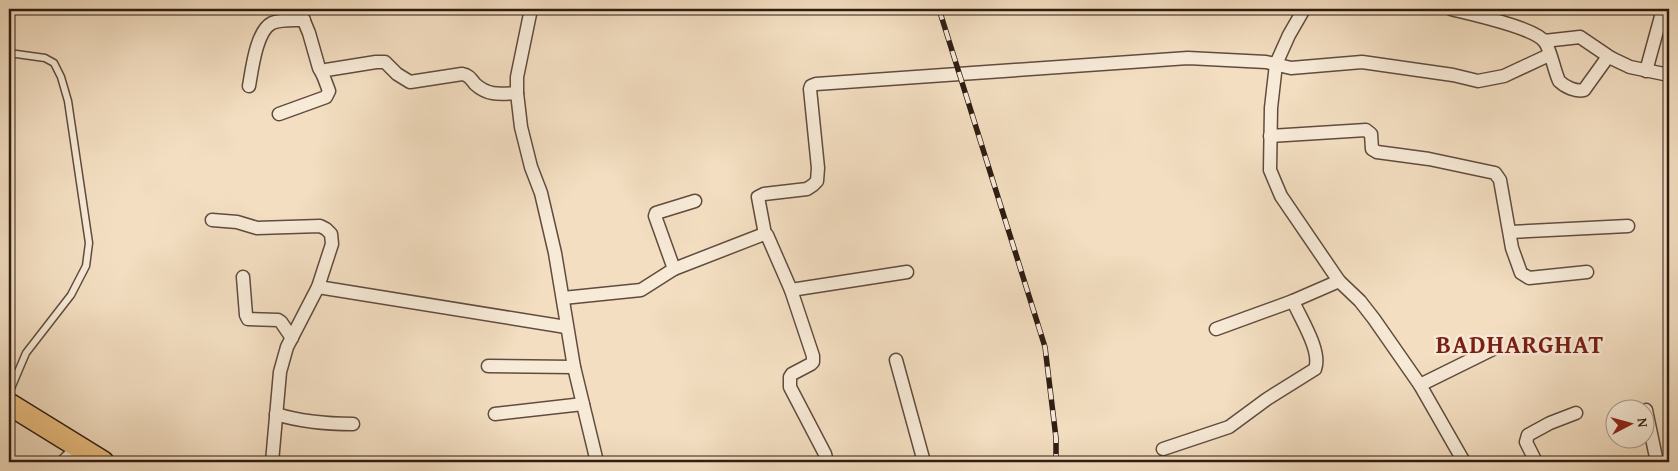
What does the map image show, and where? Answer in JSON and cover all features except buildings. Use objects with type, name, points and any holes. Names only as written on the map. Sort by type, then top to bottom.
[{"type":"main road","points":[[9,404],[103,462]]},
{"type":"street","points":[[531,9],[517,77],[521,127],[531,167],[541,190],[563,298],[566,327],[574,367],[597,462]]},
{"type":"street","points":[[1304,9],[1289,35],[1276,64],[1269,165],[1275,183],[1281,196],[1339,281],[1374,319],[1420,385],[1464,462]]},
{"type":"street","points":[[1451,9],[1522,29],[1544,41],[1580,37],[1611,58],[1630,67],[1669,75]]},
{"type":"street","points":[[1646,71],[1663,9]]},
{"type":"street","points":[[249,86],[259,40],[267,26],[301,15],[319,68],[329,87],[328,94],[278,114]]},
{"type":"street","points":[[1544,41],[1560,81],[1563,85],[1579,91],[1584,90],[1605,60],[1611,58]]},
{"type":"street","points":[[827,462],[825,454],[790,386],[792,374],[811,364],[814,360],[810,343],[791,290],[765,234],[758,198],[764,194],[807,188],[813,186],[817,181],[818,168],[810,89],[813,85],[1188,58],[1266,62],[1291,68],[1362,62],[1453,75],[1478,81],[1504,76],[1550,54]]},
{"type":"street","points":[[323,75],[326,70],[331,68],[385,62],[410,82],[462,74],[491,94],[517,93]]},
{"type":"street","points":[[1270,136],[1366,130],[1370,134],[1372,149],[1377,152],[1429,159],[1495,173],[1500,180],[1510,232],[1521,273],[1529,278],[1587,272]]},
{"type":"street","points":[[674,269],[655,216],[659,211],[695,201]]},
{"type":"street","points":[[212,220],[237,222],[257,228],[320,226],[331,234],[332,244],[318,288],[287,347],[280,372],[272,462]]},
{"type":"street","points":[[1510,232],[1628,226]]},
{"type":"street","points":[[563,298],[641,290],[674,269],[765,234]]},
{"type":"street","points":[[791,290],[907,272]]},
{"type":"street","points":[[243,276],[246,315],[248,319],[280,321],[292,338]]},
{"type":"street","points":[[1216,329],[1293,301],[1339,281]]},
{"type":"street","points":[[318,288],[566,327]]},
{"type":"street","points":[[1163,449],[1229,427],[1267,399],[1315,369],[1317,364],[1314,346],[1293,301]]},
{"type":"street","points":[[1420,385],[1495,348]]},
{"type":"street","points":[[896,360],[924,462]]},
{"type":"street","points":[[488,366],[574,367]]},
{"type":"street","points":[[495,414],[583,404]]},
{"type":"street","points":[[1536,462],[1526,442],[1528,435],[1550,423],[1576,413]]},
{"type":"street","points":[[276,414],[312,422],[353,424]]},
{"type":"street","points":[[63,462],[78,447]]},
{"type":"street","points":[[1654,448],[1657,462]]},
{"type":"lane","points":[[9,53],[45,58],[54,63],[61,77],[68,101],[89,243],[86,266],[70,295],[26,353],[9,393]]},
{"type":"railway","points":[[939,9],[1045,347],[1056,438],[1056,462]]},
{"type":"district","name":"BADHARGHAT","points":[[1520,344]]}]
